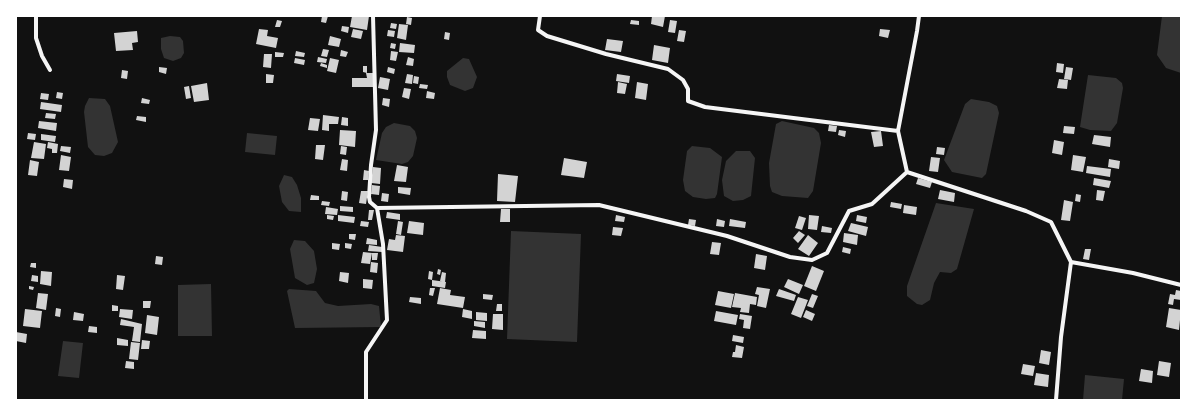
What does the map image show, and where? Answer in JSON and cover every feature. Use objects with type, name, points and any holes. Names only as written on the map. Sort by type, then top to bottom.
[{"type":"street","points":[[36,16],[36,38],[42,56],[50,70]]},
{"type":"street","points":[[366,400],[366,352],[387,320],[385,264],[377,208],[370,202],[369,197],[371,165],[376,130],[373,16]]},
{"type":"street","points":[[540,16],[538,30],[547,36],[606,54],[668,69],[683,80],[688,89],[688,101],[705,107],[898,131]]},
{"type":"street","points":[[907,172],[898,131],[919,16]]},
{"type":"street","points":[[377,208],[599,205],[727,236],[790,257],[812,260],[827,253],[849,211],[872,204],[907,172]]},
{"type":"street","points":[[907,172],[1012,206],[1051,222],[1071,262],[1061,337],[1056,400]]},
{"type":"street","points":[[1071,262],[1133,273],[1181,285]]},
{"type":"shaded area","points":[[1162,16],[1181,16],[1181,73],[1166,68],[1157,55]]},
{"type":"shaded area","points":[[170,36],[180,37],[183,41],[184,53],[181,58],[173,61],[164,58],[161,49],[161,38]]},
{"type":"shaded area","points":[[463,58],[469,59],[477,77],[473,88],[465,91],[450,85],[447,77],[447,71]]},
{"type":"shaded area","points":[[1088,75],[1116,78],[1122,83],[1123,88],[1117,123],[1111,131],[1090,130],[1080,127]]},
{"type":"shaded area","points":[[89,98],[105,99],[110,106],[118,142],[112,153],[104,156],[95,155],[88,147],[84,112]]},
{"type":"shaded area","points":[[971,99],[989,102],[997,106],[999,113],[986,174],[982,178],[952,172],[944,160],[965,104]]},
{"type":"shaded area","points":[[782,121],[814,128],[819,133],[821,143],[813,191],[808,198],[782,196],[772,192],[770,186],[769,163],[776,124]]},
{"type":"shaded area","points":[[394,123],[410,126],[415,131],[417,138],[413,156],[408,162],[402,164],[376,160],[382,133],[386,127]]},
{"type":"shaded area","points":[[247,133],[277,136],[275,155],[245,152]]},
{"type":"shaded area","points":[[692,146],[710,148],[722,157],[717,194],[715,198],[706,199],[693,197],[685,191],[683,180],[687,151]]},
{"type":"shaded area","points":[[736,151],[750,151],[755,158],[751,196],[743,200],[733,201],[724,196],[722,180],[726,161]]},
{"type":"shaded area","points":[[284,175],[292,177],[297,185],[301,198],[301,212],[289,211],[282,202],[279,186]]},
{"type":"shaded area","points":[[936,203],[974,209],[957,269],[951,273],[940,272],[934,283],[930,300],[922,305],[917,304],[907,296],[907,286]]},
{"type":"shaded area","points":[[511,231],[581,234],[577,342],[507,339]]},
{"type":"shaded area","points":[[294,240],[305,241],[314,251],[317,269],[314,283],[307,285],[295,278],[290,249]]},
{"type":"shaded area","points":[[211,284],[212,336],[178,336],[178,285]]},
{"type":"shaded area","points":[[289,289],[316,291],[325,303],[338,306],[371,304],[379,306],[381,327],[295,328],[287,291]]},
{"type":"shaded area","points":[[63,341],[83,343],[79,378],[58,376]]},
{"type":"shaded area","points":[[1085,375],[1124,379],[1122,400],[1083,400]]},
{"type":"building","points":[[322,16],[328,16],[326,23],[321,22]]},
{"type":"building","points":[[352,16],[369,16],[367,30],[350,27]]},
{"type":"building","points":[[652,16],[665,16],[663,27],[651,24]]},
{"type":"building","points":[[407,17],[412,18],[411,25],[406,24]]},
{"type":"building","points":[[277,20],[282,21],[280,27],[275,27]]},
{"type":"building","points":[[631,20],[639,21],[639,25],[630,24]]},
{"type":"building","points":[[670,20],[677,21],[675,33],[668,32]]},
{"type":"building","points":[[391,23],[397,24],[396,29],[390,28]]},
{"type":"building","points":[[399,24],[408,25],[406,40],[397,38]]},
{"type":"building","points":[[342,26],[349,27],[348,33],[341,31]]},
{"type":"building","points":[[259,29],[268,30],[267,36],[278,38],[276,48],[256,44]]},
{"type":"building","points":[[353,29],[363,31],[361,39],[351,37]]},
{"type":"building","points":[[880,29],[890,30],[888,38],[879,36]]},
{"type":"building","points":[[388,30],[395,31],[394,37],[387,36]]},
{"type":"building","points":[[679,30],[686,31],[684,42],[677,41]]},
{"type":"building","points":[[137,31],[138,42],[132,43],[133,50],[116,51],[114,33]]},
{"type":"building","points":[[445,32],[450,33],[449,40],[444,39]]},
{"type":"building","points":[[330,36],[341,39],[339,47],[328,45]]},
{"type":"building","points":[[607,39],[623,41],[621,52],[605,50]]},
{"type":"building","points":[[391,43],[396,44],[395,49],[390,48]]},
{"type":"building","points":[[400,43],[415,45],[414,53],[399,52]]},
{"type":"building","points":[[654,45],[670,48],[668,63],[652,60]]},
{"type":"building","points":[[323,49],[329,50],[327,57],[321,56]]},
{"type":"building","points":[[341,50],[348,52],[346,57],[340,56]]},
{"type":"building","points":[[296,51],[305,53],[304,57],[295,56]]},
{"type":"building","points":[[391,51],[398,52],[396,61],[390,60]]},
{"type":"building","points":[[275,52],[284,53],[283,57],[275,57]]},
{"type":"building","points":[[264,54],[272,54],[271,68],[263,67]]},
{"type":"building","points":[[318,57],[327,59],[326,63],[317,62]]},
{"type":"building","points":[[408,57],[414,59],[413,66],[406,65]]},
{"type":"building","points":[[295,58],[305,60],[304,65],[294,63]]},
{"type":"building","points":[[330,58],[339,60],[336,73],[327,71]]},
{"type":"building","points":[[321,63],[327,65],[327,68],[320,66]]},
{"type":"building","points":[[1057,63],[1064,64],[1063,73],[1056,72]]},
{"type":"building","points":[[363,66],[367,66],[367,73],[363,72]]},
{"type":"building","points":[[159,67],[167,68],[166,74],[159,72]]},
{"type":"building","points":[[388,67],[395,69],[394,74],[387,72]]},
{"type":"building","points":[[1066,67],[1073,68],[1071,80],[1064,79]]},
{"type":"building","points":[[122,70],[128,71],[127,79],[121,78]]},
{"type":"building","points":[[366,73],[373,73],[374,87],[352,87],[352,78],[367,78]]},
{"type":"building","points":[[266,74],[274,75],[273,83],[266,83]]},
{"type":"building","points":[[407,74],[413,75],[412,84],[405,83]]},
{"type":"building","points":[[617,74],[630,76],[629,83],[616,81]]},
{"type":"building","points":[[414,76],[419,77],[418,84],[413,83]]},
{"type":"building","points":[[380,77],[390,79],[388,90],[378,88]]},
{"type":"building","points":[[1059,79],[1068,80],[1067,89],[1057,88]]},
{"type":"building","points":[[618,82],[627,84],[625,94],[617,93]]},
{"type":"building","points":[[637,82],[648,84],[646,100],[635,98]]},
{"type":"building","points":[[207,83],[209,100],[194,102],[191,86]]},
{"type":"building","points":[[420,84],[428,85],[427,89],[419,88]]},
{"type":"building","points":[[189,86],[191,98],[186,99],[184,87]]},
{"type":"building","points":[[404,88],[411,89],[409,99],[402,97]]},
{"type":"building","points":[[427,91],[435,93],[434,99],[426,98]]},
{"type":"building","points":[[57,92],[63,93],[62,99],[56,98]]},
{"type":"building","points":[[41,93],[49,94],[48,100],[40,99]]},
{"type":"building","points":[[142,98],[150,100],[149,104],[141,103]]},
{"type":"building","points":[[383,98],[390,99],[389,107],[382,105]]},
{"type":"building","points":[[41,102],[62,105],[61,112],[40,109]]},
{"type":"building","points":[[46,113],[56,114],[55,119],[45,118]]},
{"type":"building","points":[[323,115],[339,117],[338,124],[329,124],[329,131],[322,130]]},
{"type":"building","points":[[137,116],[146,117],[146,122],[136,120]]},
{"type":"building","points":[[342,117],[348,118],[348,126],[341,125]]},
{"type":"building","points":[[310,118],[320,119],[318,131],[308,130]]},
{"type":"building","points":[[39,121],[57,123],[56,131],[38,128]]},
{"type":"building","points":[[829,125],[837,126],[836,132],[828,131]]},
{"type":"building","points":[[1064,126],[1075,127],[1074,134],[1063,133]]},
{"type":"building","points":[[340,130],[356,131],[355,147],[339,145]]},
{"type":"building","points":[[839,130],[846,131],[845,137],[838,135]]},
{"type":"building","points":[[881,131],[883,146],[874,147],[871,132]]},
{"type":"building","points":[[28,133],[36,134],[35,140],[27,139]]},
{"type":"building","points":[[41,134],[56,136],[55,142],[41,140]]},
{"type":"building","points":[[1094,135],[1111,137],[1110,147],[1092,144]]},
{"type":"building","points":[[1054,140],[1064,142],[1062,155],[1052,153]]},
{"type":"building","points":[[34,142],[46,144],[44,159],[31,158]]},
{"type":"building","points":[[48,142],[58,144],[57,153],[52,153],[52,149],[47,148]]},
{"type":"building","points":[[316,145],[325,145],[323,160],[315,159]]},
{"type":"building","points":[[61,146],[71,147],[70,153],[60,151]]},
{"type":"building","points":[[341,146],[347,147],[346,155],[340,154]]},
{"type":"building","points":[[937,147],[945,148],[944,155],[936,154]]},
{"type":"building","points":[[61,155],[71,157],[69,171],[59,170]]},
{"type":"building","points":[[1073,155],[1086,157],[1083,172],[1071,170]]},
{"type":"building","points":[[931,157],[940,158],[938,172],[929,171]]},
{"type":"building","points":[[564,158],[587,162],[584,178],[561,175]]},
{"type":"building","points":[[342,159],[348,160],[347,171],[340,170]]},
{"type":"building","points":[[1109,159],[1120,161],[1119,169],[1108,167]]},
{"type":"building","points":[[30,160],[39,162],[37,176],[28,175]]},
{"type":"building","points":[[397,165],[408,167],[406,182],[394,181]]},
{"type":"building","points":[[1087,166],[1111,169],[1110,177],[1086,173]]},
{"type":"building","points":[[373,167],[381,168],[380,184],[371,183]]},
{"type":"building","points":[[364,170],[369,171],[368,180],[363,180]]},
{"type":"building","points":[[498,174],[518,176],[515,202],[497,201]]},
{"type":"building","points":[[918,178],[932,182],[930,188],[916,184]]},
{"type":"building","points":[[1094,178],[1111,181],[1109,188],[1093,185]]},
{"type":"building","points":[[64,179],[73,180],[72,189],[63,187]]},
{"type":"building","points":[[372,185],[380,186],[379,195],[371,194]]},
{"type":"building","points":[[398,187],[411,188],[410,195],[398,193]]},
{"type":"building","points":[[940,190],[955,193],[954,202],[938,199]]},
{"type":"building","points":[[1097,190],[1105,191],[1103,201],[1096,200]]},
{"type":"building","points":[[342,191],[348,192],[347,201],[341,200]]},
{"type":"building","points":[[361,191],[368,191],[366,204],[359,203]]},
{"type":"building","points":[[382,193],[389,194],[388,202],[381,201]]},
{"type":"building","points":[[1076,194],[1081,195],[1080,202],[1075,201]]},
{"type":"building","points":[[311,195],[319,196],[319,200],[310,200]]},
{"type":"building","points":[[1064,200],[1073,202],[1070,221],[1061,220]]},
{"type":"building","points":[[322,201],[330,202],[329,206],[321,205]]},
{"type":"building","points":[[891,202],[902,204],[901,209],[890,207]]},
{"type":"building","points":[[904,205],[917,207],[916,215],[903,213]]},
{"type":"building","points":[[340,206],[353,207],[353,212],[340,211]]},
{"type":"building","points":[[326,207],[338,209],[337,215],[325,214]]},
{"type":"building","points":[[501,209],[510,209],[510,222],[500,222]]},
{"type":"building","points":[[369,210],[374,210],[372,220],[368,220]]},
{"type":"building","points":[[387,212],[400,214],[400,220],[386,218]]},
{"type":"building","points":[[327,215],[334,216],[333,220],[327,219]]},
{"type":"building","points":[[338,215],[355,217],[354,223],[338,221]]},
{"type":"building","points":[[616,215],[625,217],[624,222],[615,221]]},
{"type":"building","points":[[809,215],[819,216],[817,230],[808,229]]},
{"type":"building","points":[[857,215],[867,217],[866,223],[856,221]]},
{"type":"building","points":[[799,216],[806,218],[802,230],[795,228]]},
{"type":"building","points":[[689,219],[696,220],[695,226],[688,225]]},
{"type":"building","points":[[717,219],[725,221],[724,227],[716,226]]},
{"type":"building","points":[[730,219],[746,222],[745,228],[729,226]]},
{"type":"building","points":[[361,221],[369,222],[368,227],[360,226]]},
{"type":"building","points":[[398,221],[403,222],[401,235],[396,234]]},
{"type":"building","points":[[409,221],[424,223],[423,235],[407,233]]},
{"type":"building","points":[[851,223],[868,227],[866,236],[848,231]]},
{"type":"building","points":[[822,226],[832,228],[831,233],[821,232]]},
{"type":"building","points":[[613,227],[623,228],[621,236],[612,235]]},
{"type":"building","points":[[799,231],[805,235],[798,243],[793,238]]},
{"type":"building","points":[[844,233],[858,235],[857,245],[843,242]]},
{"type":"building","points":[[349,234],[356,234],[355,240],[349,239]]},
{"type":"building","points":[[396,235],[405,236],[403,252],[387,250],[389,239],[395,240]]},
{"type":"building","points":[[808,235],[818,243],[809,256],[798,249]]},
{"type":"building","points":[[367,238],[377,240],[377,245],[366,244]]},
{"type":"building","points":[[712,242],[721,243],[719,255],[710,254]]},
{"type":"building","points":[[332,243],[340,244],[339,250],[332,249]]},
{"type":"building","points":[[345,243],[352,244],[351,249],[345,248]]},
{"type":"building","points":[[369,245],[382,247],[382,252],[368,251]]},
{"type":"building","points":[[843,247],[851,249],[850,254],[842,252]]},
{"type":"building","points":[[1085,249],[1091,249],[1089,260],[1083,259]]},
{"type":"building","points":[[363,252],[372,253],[370,264],[361,263]]},
{"type":"building","points":[[372,253],[378,253],[377,260],[372,260]]},
{"type":"building","points":[[756,254],[767,256],[765,270],[754,268]]},
{"type":"building","points":[[156,256],[163,257],[162,265],[155,264]]},
{"type":"building","points":[[371,262],[378,263],[377,273],[370,272]]},
{"type":"building","points":[[31,263],[36,263],[36,268],[30,267]]},
{"type":"building","points":[[812,266],[824,271],[816,291],[804,286]]},
{"type":"building","points":[[438,269],[441,270],[440,275],[437,274]]},
{"type":"building","points":[[41,271],[52,272],[51,286],[40,284]]},
{"type":"building","points":[[429,271],[433,272],[432,280],[428,279]]},
{"type":"building","points":[[340,272],[349,273],[348,283],[339,281]]},
{"type":"building","points":[[442,272],[446,273],[445,282],[440,281]]},
{"type":"building","points":[[32,275],[38,276],[38,282],[31,281]]},
{"type":"building","points":[[117,275],[125,276],[123,290],[116,289]]},
{"type":"building","points":[[363,279],[373,280],[372,289],[363,288]]},
{"type":"building","points":[[788,279],[803,285],[799,294],[784,287]]},
{"type":"building","points":[[432,280],[446,282],[445,288],[432,286]]},
{"type":"building","points":[[29,286],[34,287],[33,290],[29,289]]},
{"type":"building","points":[[757,287],[770,289],[766,308],[757,306],[759,295],[755,294]]},
{"type":"building","points":[[430,288],[435,288],[433,296],[429,295]]},
{"type":"building","points":[[440,288],[451,290],[450,295],[465,297],[463,308],[437,304]]},
{"type":"building","points":[[779,289],[796,295],[794,301],[776,296]]},
{"type":"building","points":[[1176,290],[1181,291],[1181,300],[1174,299],[1173,305],[1168,304],[1170,294],[1175,295]]},
{"type":"building","points":[[718,291],[734,294],[731,308],[715,305]]},
{"type":"building","points":[[38,293],[48,294],[46,310],[36,308]]},
{"type":"building","points":[[735,293],[757,297],[756,305],[750,304],[749,313],[740,312],[741,308],[732,307]]},
{"type":"building","points":[[483,294],[493,295],[492,300],[483,299]]},
{"type":"building","points":[[812,294],[818,296],[813,308],[807,306]]},
{"type":"building","points":[[410,297],[421,298],[421,304],[409,302]]},
{"type":"building","points":[[798,297],[808,300],[801,318],[791,314]]},
{"type":"building","points":[[143,301],[151,301],[150,308],[143,308]]},
{"type":"building","points":[[497,304],[502,304],[502,311],[496,311]]},
{"type":"building","points":[[112,305],[118,306],[118,311],[112,311]]},
{"type":"building","points":[[56,308],[61,309],[60,317],[55,316]]},
{"type":"building","points":[[1169,308],[1181,310],[1179,330],[1166,327]]},
{"type":"building","points":[[25,309],[42,311],[40,328],[23,326]]},
{"type":"building","points":[[120,309],[133,310],[132,319],[119,317]]},
{"type":"building","points":[[463,309],[472,311],[472,319],[462,317]]},
{"type":"building","points":[[806,310],[815,314],[812,321],[803,317]]},
{"type":"building","points":[[716,311],[738,315],[736,325],[714,321]]},
{"type":"building","points":[[74,312],[84,314],[83,321],[73,320]]},
{"type":"building","points":[[476,312],[487,313],[487,321],[476,320]]},
{"type":"building","points":[[493,314],[503,314],[503,330],[492,329]]},
{"type":"building","points":[[740,314],[752,316],[750,329],[743,328],[744,320],[739,319]]},
{"type":"building","points":[[147,315],[159,317],[157,335],[145,333]]},
{"type":"building","points":[[121,319],[142,324],[140,342],[132,341],[134,327],[120,325]]},
{"type":"building","points":[[474,321],[485,322],[485,328],[474,326]]},
{"type":"building","points":[[89,326],[97,327],[97,333],[88,332]]},
{"type":"building","points":[[473,330],[486,331],[486,339],[472,338]]},
{"type":"building","points":[[16,332],[27,334],[26,343],[16,341]]},
{"type":"building","points":[[733,335],[744,337],[743,343],[732,341]]},
{"type":"building","points":[[117,338],[128,340],[128,346],[117,345]]},
{"type":"building","points":[[142,340],[150,341],[149,349],[141,349]]},
{"type":"building","points":[[131,342],[140,343],[138,360],[129,359]]},
{"type":"building","points":[[736,345],[744,347],[742,358],[732,357],[733,352],[735,352]]},
{"type":"building","points":[[1041,350],[1051,352],[1049,365],[1039,363]]},
{"type":"building","points":[[126,361],[134,362],[134,369],[125,368]]},
{"type":"building","points":[[1159,361],[1171,363],[1169,377],[1157,375]]},
{"type":"building","points":[[1023,364],[1035,366],[1033,376],[1021,374]]},
{"type":"building","points":[[1141,369],[1153,371],[1152,383],[1139,381]]},
{"type":"building","points":[[1036,373],[1049,375],[1048,387],[1034,385]]}]
